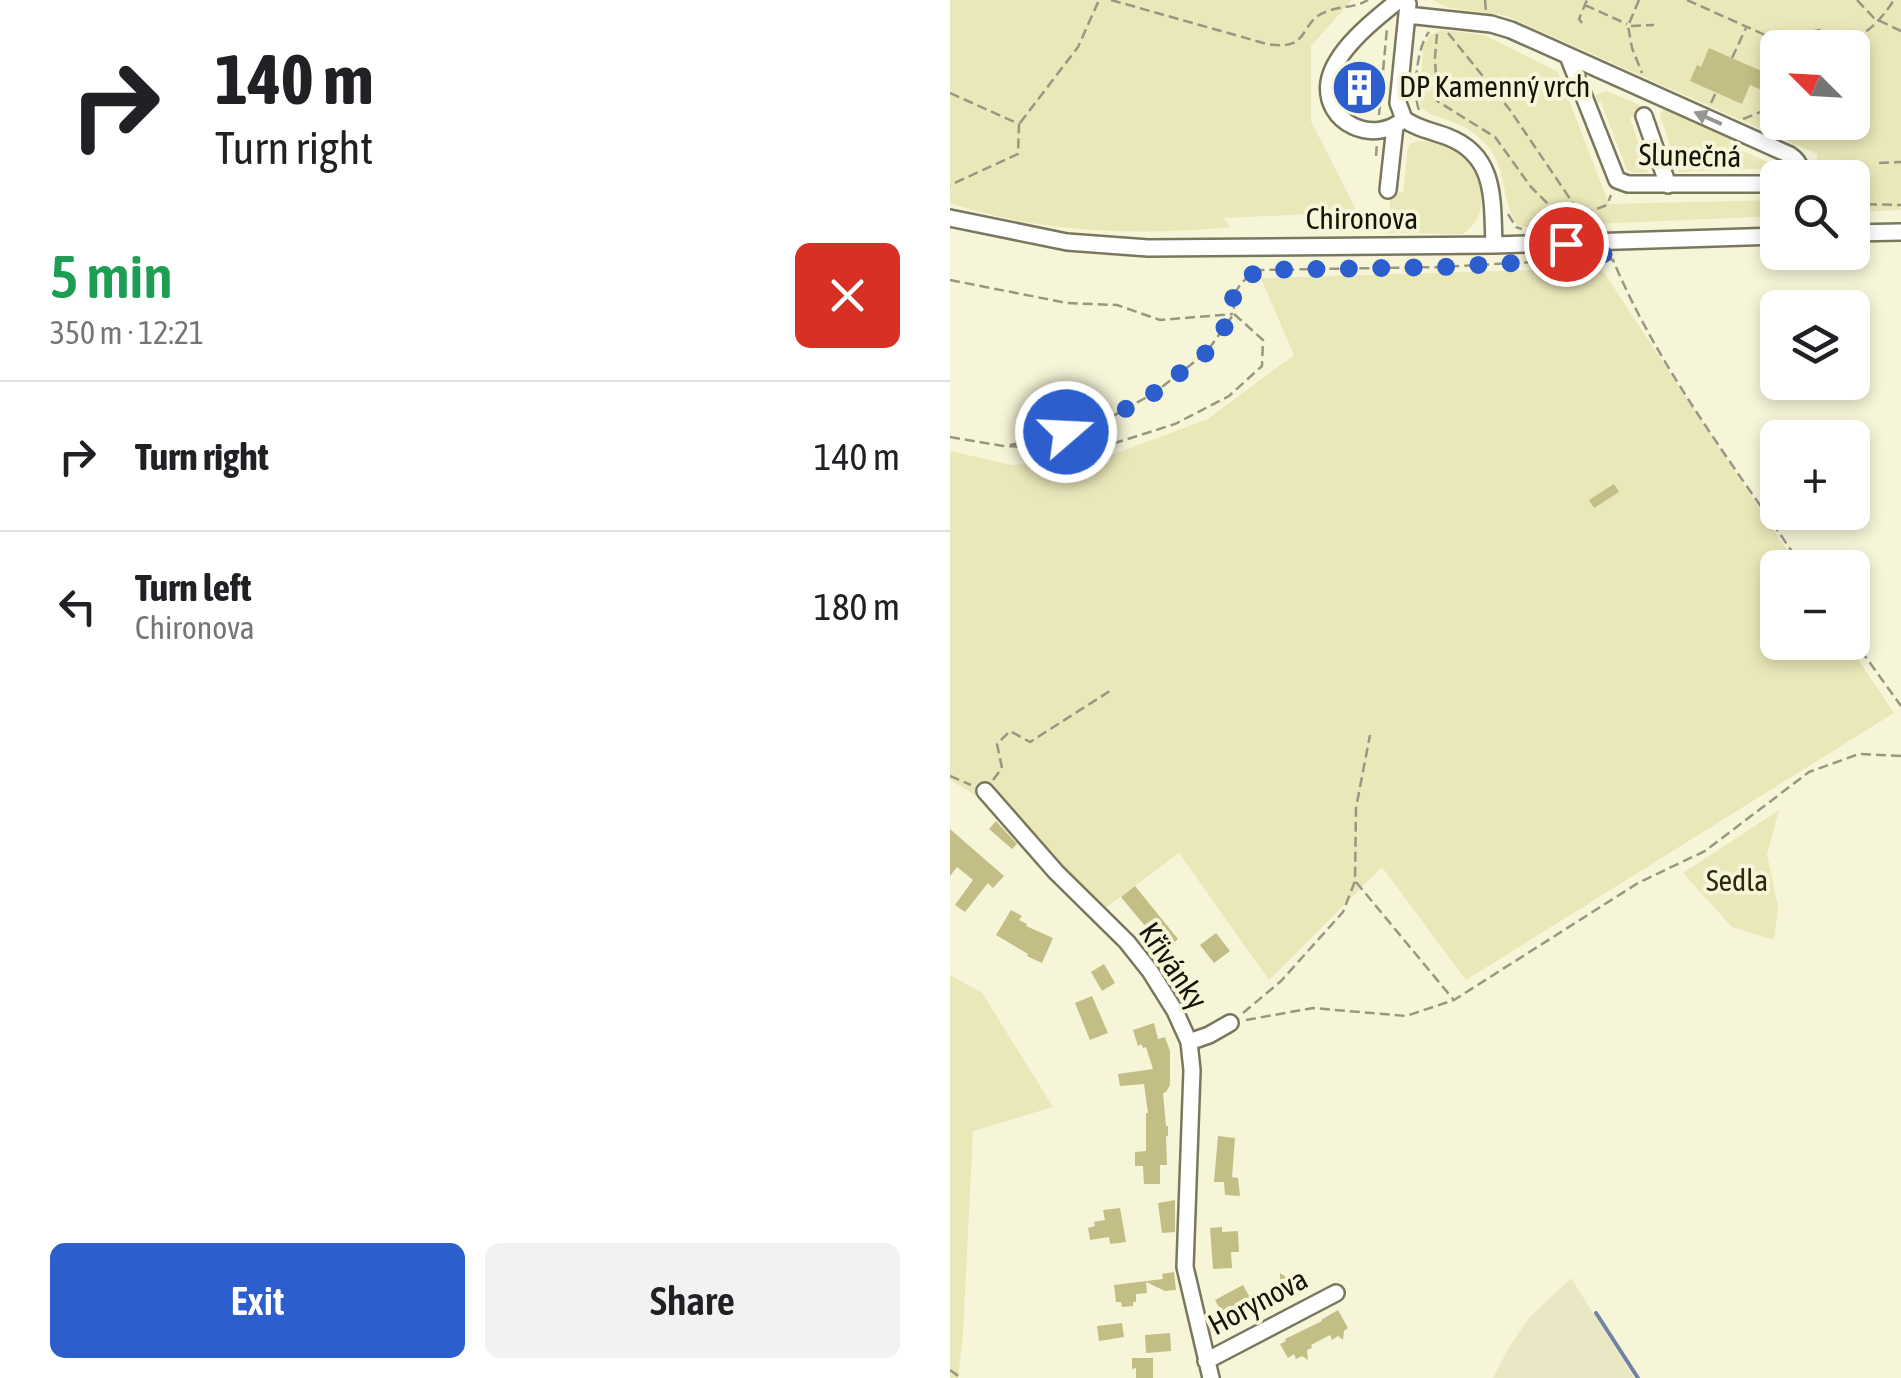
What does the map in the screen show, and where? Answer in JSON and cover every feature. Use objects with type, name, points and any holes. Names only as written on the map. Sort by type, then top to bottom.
[{"type":"street","points":[[1388,190],[1400,122],[1404,5],[1384,12],[1345,51],[1330,81],[1332,103],[1339,114],[1361,130],[1378,132],[1400,122],[1457,141],[1479,159],[1490,184],[1494,245]]},
{"type":"street","name":"Slunečná","points":[[1404,5],[1500,26],[1796,160]]},
{"type":"street","name":"Slunečná","points":[[1568,56],[1617,180],[1628,184],[1760,184]]},
{"type":"street","points":[[1644,116],[1668,185]]},
{"type":"street","name":"Chironova","points":[[950,218],[1068,242],[1148,248],[1494,245],[1604,250],[1760,237]]},
{"type":"street","points":[[1870,233],[1901,232]]},
{"type":"street","name":"Křivánky","points":[[985,791],[1056,872],[1127,942],[1167,998],[1190,1042],[1185,1267],[1210,1378]]},
{"type":"street","points":[[1190,1042],[1230,1024]]},
{"type":"street","name":"Horynova","points":[[1206,1360],[1336,1293]]},
{"type":"path","points":[[950,185],[1018,154],[1019,124],[1078,47],[1099,0]]},
{"type":"path","points":[[1112,0],[1278,46],[1297,42],[1321,14],[1368,0]]},
{"type":"path","points":[[1639,0],[1628,25],[1644,80]]},
{"type":"path","points":[[1687,0],[1760,32]]},
{"type":"path","points":[[1857,0],[1880,21],[1901,31]]},
{"type":"path","points":[[1866,30],[1880,21],[1894,0]]},
{"type":"path","points":[[1582,23],[1578,19],[1586,2],[1628,25],[1654,24]]},
{"type":"path","points":[[1376,156],[1387,28],[1384,12]]},
{"type":"path","points":[[1732,58],[1746,26]]},
{"type":"path","points":[[1438,28],[1434,58],[1437,102],[1496,138],[1531,187],[1573,229]]},
{"type":"path","points":[[1444,28],[1510,110],[1587,228]]},
{"type":"path","points":[[1708,109],[1716,92]]},
{"type":"path","points":[[950,94],[1019,124]]},
{"type":"path","points":[[1366,106],[1380,107]]},
{"type":"path","points":[[1736,121],[1760,112]]},
{"type":"path","points":[[1879,163],[1901,162]]},
{"type":"path","points":[[1870,204],[1901,205]]},
{"type":"path","points":[[1582,215],[1607,205]]},
{"type":"path","points":[[1003,446],[1097,425],[1154,393],[1206,353],[1234,314],[1233,295],[1243,280],[1260,270],[1442,267],[1604,250],[1613,260],[1629,298],[1676,380],[1791,550]]},
{"type":"path","points":[[950,280],[1068,304],[1117,305],[1160,320],[1234,314],[1263,340],[1262,366],[1229,396],[1175,424],[1096,449],[1003,446],[950,437]]},
{"type":"path","points":[[1868,660],[1901,706]]},
{"type":"path","points":[[950,776],[985,791],[1002,768],[998,744],[1010,731],[1030,742],[1114,689]]},
{"type":"path","points":[[1230,1024],[1281,981],[1343,912],[1356,882],[1356,808],[1370,735]]},
{"type":"path","points":[[1230,1024],[1313,1008],[1406,1016],[1454,1000],[1638,883],[1705,851],[1809,772],[1859,754],[1901,756]]},
{"type":"path","points":[[1356,882],[1454,1000]]},
{"type":"path","points":[[950,1370],[961,1378]]},
{"type":"shaded area","points":[[1571,1278],[1634,1378],[1493,1378],[1529,1318]]},
{"type":"green space","points":[[950,0],[1352,0],[1311,46],[1311,121],[1357,212],[1224,218],[1230,227],[1125,231],[1018,221],[950,203]]},
{"type":"green space","points":[[1433,0],[1901,0],[1901,210],[1870,211],[1870,160],[1817,160],[1817,154],[1786,140],[1870,140],[1870,30],[1760,30],[1760,129],[1509,17],[1458,9]]},
{"type":"green space","points":[[1442,30],[1484,35],[1558,72],[1609,204],[1760,200],[1760,217],[1517,225],[1498,164],[1487,145],[1464,127],[1420,106],[1423,46],[1430,35]]},
{"type":"green space","points":[[1606,91],[1652,110],[1630,118],[1648,173],[1627,170],[1595,95]]},
{"type":"green space","points":[[1664,107],[1732,137],[1729,145],[1763,160],[1760,169],[1679,172],[1660,115]]},
{"type":"green space","points":[[1417,141],[1449,147],[1460,154],[1476,175],[1479,213],[1463,234],[1389,233],[1390,193],[1403,192],[1408,148]]},
{"type":"green space","points":[[1601,268],[1760,509],[1760,530],[1774,530],[1787,550],[1760,550],[1760,660],[1858,660],[1894,713],[1466,980],[1382,867],[1269,980],[1179,853],[1093,917],[1009,824],[950,780],[950,451],[1012,465],[1101,459],[1208,419],[1294,355],[1261,278]]},
{"type":"green space","name":"Sedla","points":[[1779,810],[1767,854],[1778,907],[1774,940],[1732,927],[1683,873]]},
{"type":"green space","points":[[950,975],[982,993],[1053,1107],[973,1131],[958,1378],[950,1378]]},
{"type":"building","points":[[1709,48],[1760,70],[1760,89],[1750,85],[1742,104],[1690,81]]},
{"type":"building","name":"DP Kamenný vrch","points":[[1351,68],[1373,70],[1370,104],[1348,102]]},
{"type":"building","points":[[1614,484],[1619,492],[1594,508],[1589,500]]},
{"type":"building","points":[[996,821],[1017,844],[1012,849],[989,829]]},
{"type":"building","points":[[950,829],[1004,876],[993,888],[988,883],[965,912],[955,905],[973,880],[957,867],[950,876]]},
{"type":"building","points":[[1135,886],[1178,939],[1165,950],[1121,897]]},
{"type":"building","points":[[1011,910],[1022,916],[1019,920],[1026,926],[1053,938],[1042,963],[996,935]]},
{"type":"building","points":[[1216,933],[1230,951],[1214,963],[1200,945]]},
{"type":"building","points":[[1104,964],[1115,983],[1102,991],[1091,972]]},
{"type":"building","points":[[1092,996],[1108,1033],[1090,1040],[1075,1003]]},
{"type":"building","points":[[1154,1023],[1158,1039],[1165,1037],[1170,1051],[1170,1085],[1163,1093],[1168,1126],[1167,1165],[1160,1165],[1160,1184],[1144,1184],[1143,1166],[1135,1166],[1135,1152],[1146,1151],[1148,1113],[1144,1084],[1120,1086],[1118,1074],[1153,1069],[1146,1047],[1138,1046],[1133,1030]]},
{"type":"building","points":[[1218,1136],[1235,1138],[1232,1177],[1238,1178],[1240,1196],[1225,1195],[1224,1182],[1214,1182]]},
{"type":"building","points":[[1175,1200],[1175,1232],[1162,1233],[1158,1203]]},
{"type":"building","points":[[1120,1208],[1126,1242],[1110,1244],[1109,1237],[1090,1240],[1088,1228],[1105,1220],[1103,1210]]},
{"type":"building","points":[[1222,1227],[1222,1232],[1238,1231],[1239,1252],[1231,1252],[1232,1268],[1213,1269],[1210,1228]]},
{"type":"building","points":[[1174,1272],[1176,1290],[1165,1291],[1146,1282],[1147,1293],[1136,1294],[1133,1306],[1122,1307],[1121,1302],[1116,1302],[1114,1285],[1163,1279],[1162,1274]]},
{"type":"building","points":[[1280,1273],[1288,1278],[1292,1275],[1302,1293],[1278,1304],[1270,1291],[1280,1280]]},
{"type":"building","points":[[1243,1285],[1252,1301],[1241,1307],[1247,1318],[1233,1314],[1229,1326],[1215,1300]]},
{"type":"building","points":[[1338,1310],[1348,1328],[1343,1340],[1338,1336],[1332,1340],[1330,1335],[1311,1345],[1308,1360],[1302,1356],[1296,1359],[1294,1354],[1288,1358],[1280,1344],[1285,1339]]},
{"type":"building","points":[[1122,1323],[1124,1337],[1099,1341],[1097,1326]]},
{"type":"building","points":[[1170,1333],[1171,1351],[1146,1353],[1145,1335]]},
{"type":"building","points":[[1132,1358],[1153,1358],[1153,1378],[1136,1378]]},
{"type":"waterway","points":[[1596,1313],[1638,1378]]},
{"type":"place","name":"DP Kamenný vrch","points":[[1360,87]]},
{"type":"route","points":[[1066,432],[1097,425],[1154,393],[1206,353],[1234,314],[1233,295],[1243,280],[1260,270],[1442,267],[1604,258],[1602,243],[1566,244]]}]
